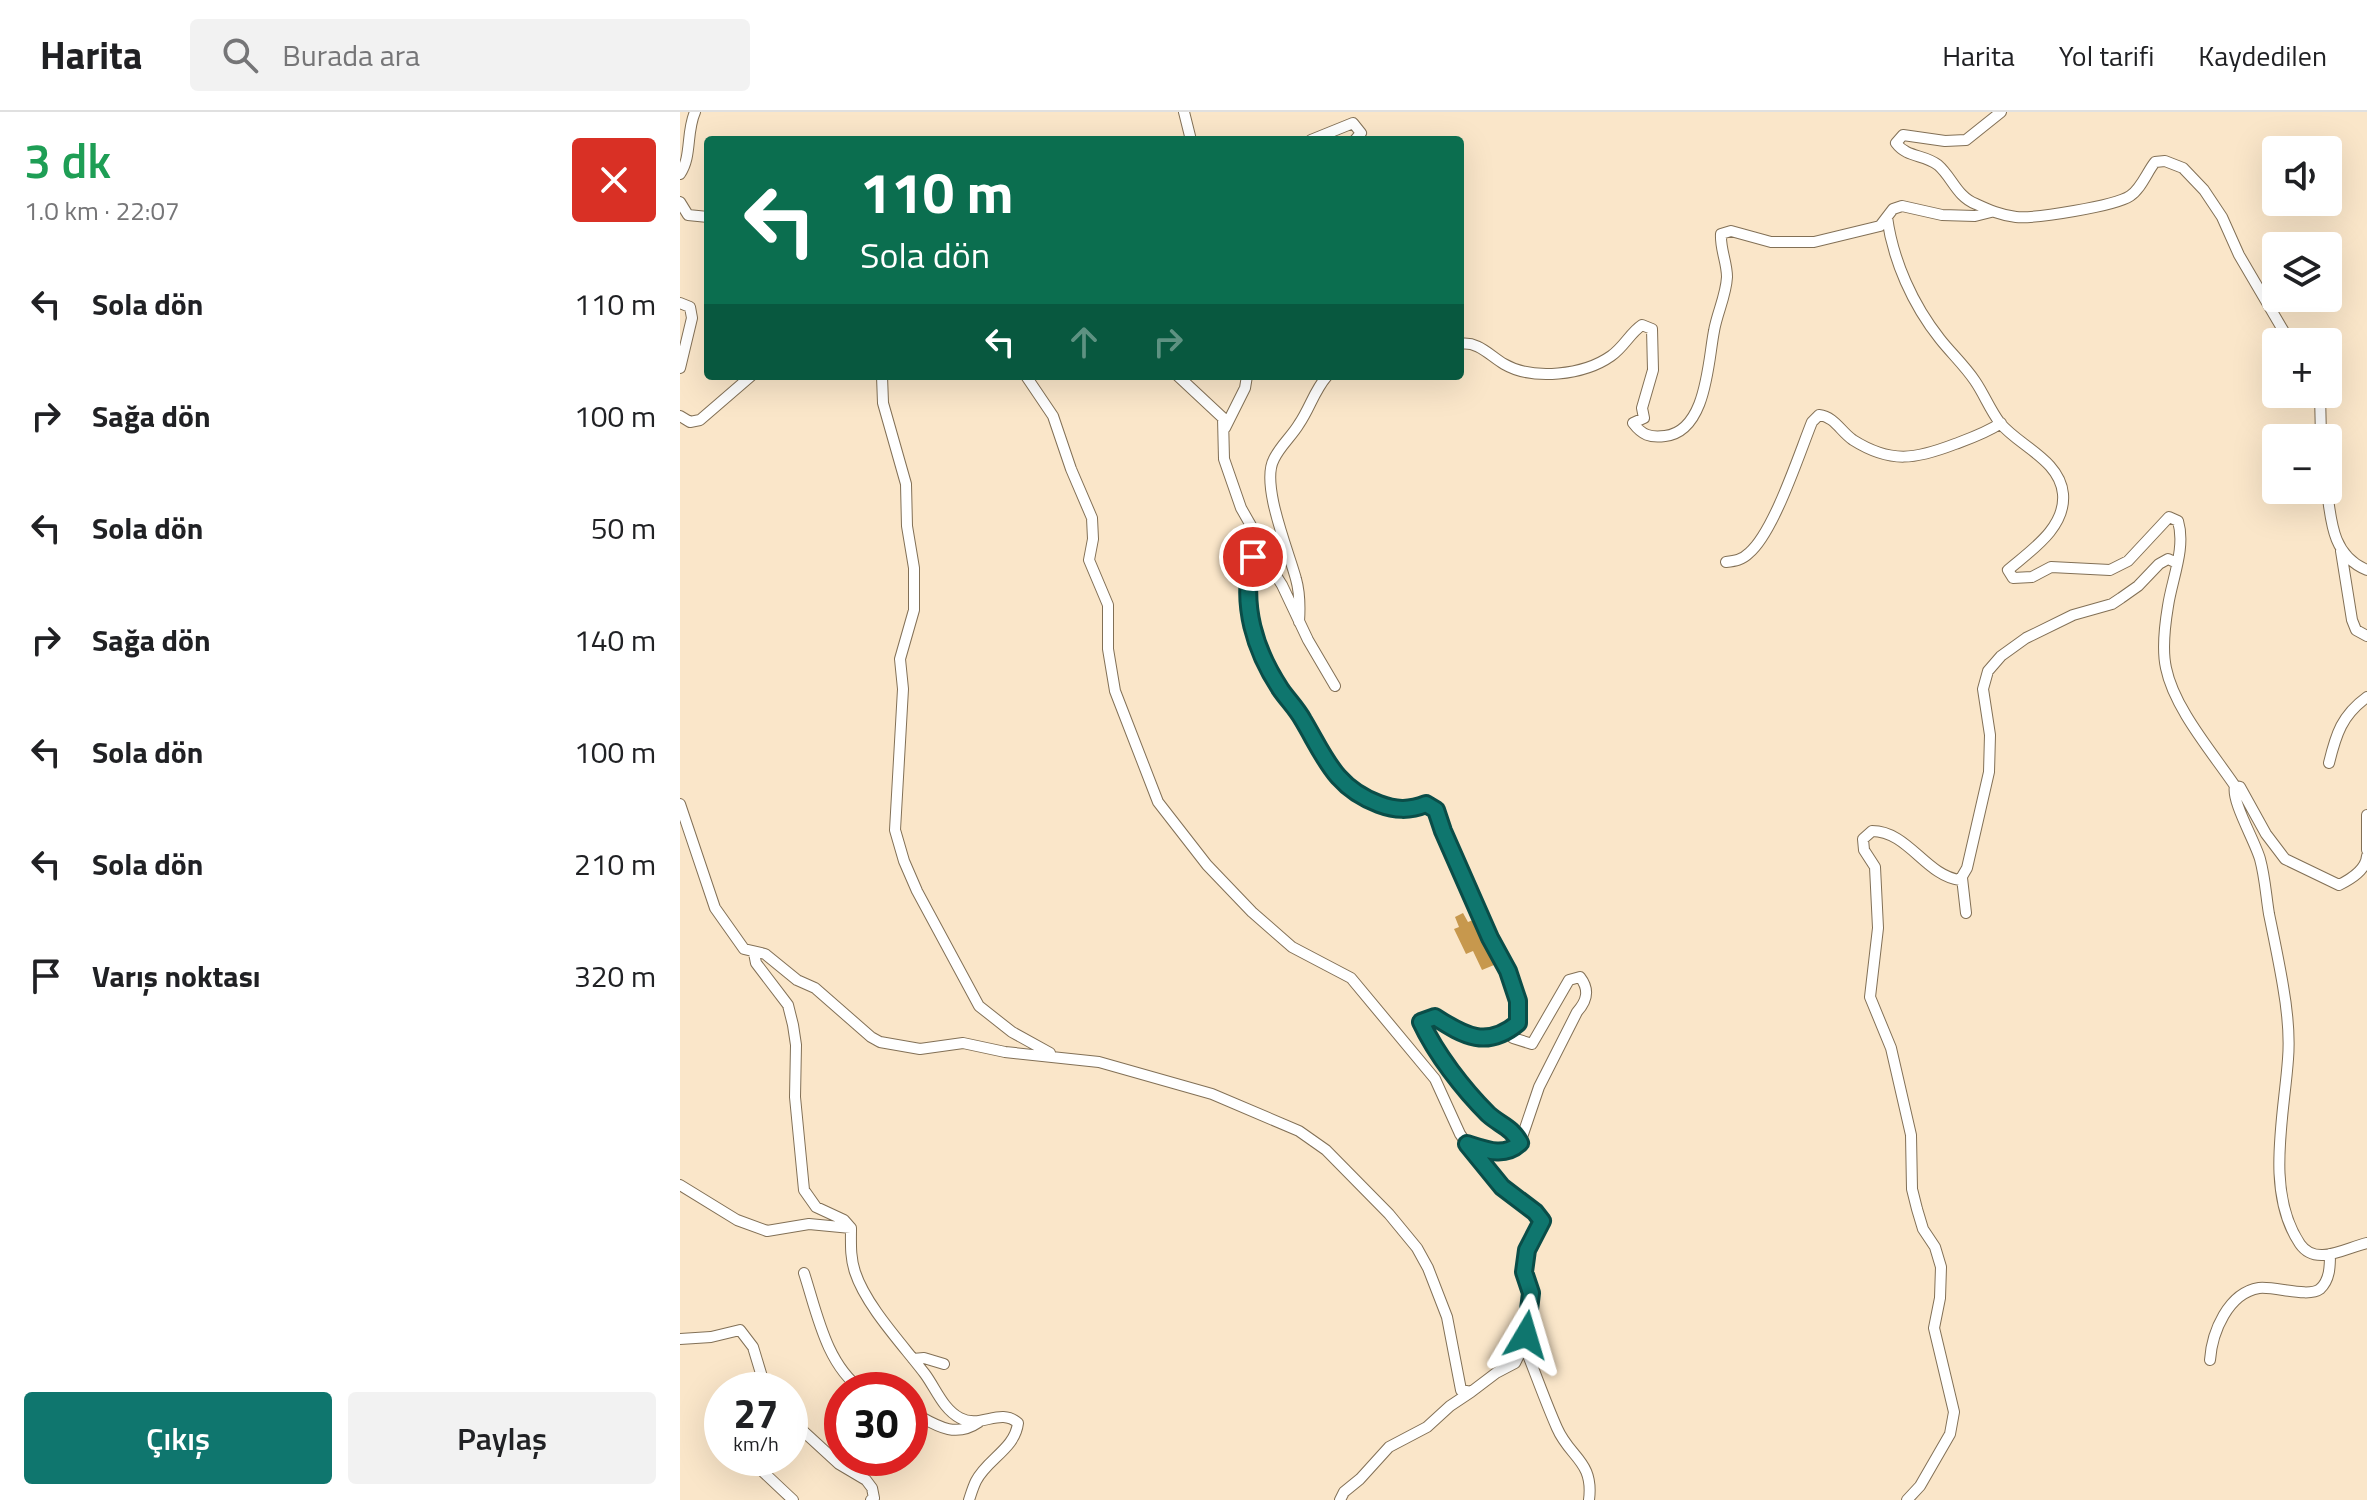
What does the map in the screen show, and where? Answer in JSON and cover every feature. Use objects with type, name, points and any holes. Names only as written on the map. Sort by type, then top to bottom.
[{"type":"street","points":[[680,174],[684,168],[689,128],[695,112]]},
{"type":"street","points":[[1184,112],[1190,136]]},
{"type":"street","points":[[1991,212],[1964,198],[1938,166],[1911,155],[1896,143],[1903,135],[1945,141],[1966,140],[2001,112]]},
{"type":"street","points":[[1321,136],[1353,123],[1361,133],[1358,136]]},
{"type":"street","points":[[1464,344],[1474,344],[1521,371],[1541,374],[1583,368],[1603,361],[1642,325],[1652,329],[1652,380],[1642,408],[1644,418],[1633,423],[1648,436],[1670,436],[1693,415],[1706,385],[1714,331],[1727,277],[1721,234],[1731,231],[1771,242],[1814,242],[1880,226],[1893,209],[1902,206],[1942,215],[1975,216],[1991,212],[2026,217],[2122,200],[2139,187],[2155,162],[2175,163],[2197,182],[2216,208],[2239,255],[2282,328]]},
{"type":"street","points":[[680,202],[688,215],[704,217]]},
{"type":"street","points":[[1887,217],[1890,238],[1909,288],[1936,334],[1974,379],[2001,423],[2041,456],[2063,492],[2059,513],[2044,541],[2008,570],[2013,578],[2032,577],[2051,567],[2110,570],[2128,561],[2169,517],[2178,521],[2181,531],[2174,584],[2168,604],[2165,666],[2184,712],[2235,786],[2240,787],[2266,834],[2285,859],[2339,885],[2367,862],[2367,815]]},
{"type":"street","points":[[680,303],[690,307],[692,318],[680,368]]},
{"type":"street","points":[[680,416],[690,422],[700,420],[746,380]]},
{"type":"street","points":[[882,380],[883,403],[906,484],[907,526],[914,568],[914,610],[900,659],[903,689],[895,830],[917,891],[979,1006],[1012,1032],[1057,1056]]},
{"type":"street","points":[[1029,380],[1053,416],[1092,518],[1093,539],[1089,560],[1108,605],[1108,649],[1115,691],[1158,802],[1207,865],[1252,912],[1292,947],[1351,978],[1435,1079],[1452,1119],[1467,1144],[1502,1187],[1542,1221],[1527,1250],[1524,1272],[1531,1293],[1524,1345],[1515,1363],[1450,1406],[1427,1427],[1389,1447],[1344,1492],[1340,1500]]},
{"type":"street","points":[[1182,380],[1223,418],[1224,459],[1241,508],[1258,538],[1259,549],[1287,594],[1335,686]]},
{"type":"street","points":[[1225,428],[1246,380]]},
{"type":"street","points":[[1299,622],[1298,591],[1280,531],[1270,469],[1273,459],[1300,423],[1323,380]]},
{"type":"street","points":[[1726,562],[1739,560],[1755,547],[1779,504],[1812,422],[1819,415],[1830,416],[1850,438],[1878,453],[1907,458],[1928,454],[2001,423]]},
{"type":"street","points":[[2329,504],[2332,528],[2341,549],[2352,620],[2356,630],[2367,636]]},
{"type":"street","points":[[1259,549],[1250,567],[1248,607],[1253,632],[1265,663],[1301,716],[1326,763],[1348,788],[1357,795],[1393,809],[1416,808],[1426,804],[1436,810],[1516,991],[1518,1023],[1493,1037],[1461,1034],[1435,1017],[1421,1022],[1456,1075],[1490,1116],[1515,1133],[1520,1143]]},
{"type":"street","points":[[2341,549],[2355,564],[2367,570]]},
{"type":"street","points":[[1966,913],[1962,878],[1989,772],[1990,735],[1983,689],[1988,671],[2001,656],[2026,638],[2073,615],[2112,604],[2138,586],[2159,564],[2168,559],[2177,563]]},
{"type":"street","points":[[2329,763],[2340,725],[2352,708],[2367,697]]},
{"type":"street","points":[[2235,786],[2233,793],[2236,803],[2242,811],[2260,860],[2283,984],[2289,1037],[2280,1168],[2283,1200],[2292,1229],[2302,1247],[2310,1254],[2320,1256],[2367,1243]]},
{"type":"street","points":[[680,804],[715,908],[744,949],[765,954],[797,980],[815,988],[854,1025],[880,1042],[920,1049],[963,1043],[1005,1052],[1099,1062],[1212,1094],[1290,1126],[1326,1150],[1389,1214],[1417,1248],[1447,1317],[1461,1390],[1471,1392]]},
{"type":"street","points":[[1907,1500],[1920,1486],[1950,1434],[1954,1412],[1934,1328],[1940,1298],[1941,1267],[1917,1209],[1912,1189],[1911,1135],[1891,1048],[1870,997],[1878,940],[1876,877],[1875,867],[1864,850],[1863,839],[1872,831],[1880,831],[1900,840],[1953,879],[1962,878]]},
{"type":"street","points":[[754,953],[756,963],[788,1005],[793,1025],[796,1045],[795,1097],[804,1190],[816,1207],[844,1220],[851,1228],[851,1259],[858,1280],[891,1332],[951,1411],[959,1417],[980,1421]]},
{"type":"street","points":[[1467,1144],[1497,1153],[1511,1151],[1520,1143],[1539,1087],[1583,1005],[1587,995],[1586,985],[1580,977],[1569,980],[1532,1044],[1513,1038],[1513,1027]]},
{"type":"street","points":[[680,1185],[737,1220],[767,1231],[809,1224],[851,1228]]},
{"type":"street","points":[[2210,1360],[2220,1321],[2231,1305],[2257,1288],[2311,1293],[2320,1289],[2326,1281],[2330,1254]]},
{"type":"street","points":[[804,1273],[825,1338],[844,1372]]},
{"type":"street","points":[[680,1339],[711,1337],[740,1330],[753,1347],[761,1372]]},
{"type":"street","points":[[1524,1345],[1561,1437],[1587,1471],[1589,1500]]},
{"type":"street","points":[[913,1359],[924,1358],[944,1364]]},
{"type":"street","points":[[928,1420],[952,1431],[972,1427],[1000,1415],[1010,1416],[1018,1423],[1017,1433],[976,1480],[969,1500]]},
{"type":"street","points":[[808,1436],[839,1464],[866,1480],[872,1488],[874,1498],[871,1500]]},
{"type":"street","points":[[767,1476],[793,1500]]},
{"type":"shaded area","points":[[1463,913],[1468,922],[1473,920],[1494,965],[1482,970],[1473,951],[1466,954],[1454,929],[1459,927],[1455,917]]},
{"type":"route","points":[[1253,557],[1248,607],[1250,621],[1270,673],[1301,716],[1326,763],[1348,788],[1357,795],[1393,809],[1416,808],[1426,804],[1436,810],[1516,991],[1518,1023],[1493,1037],[1461,1034],[1435,1017],[1421,1022],[1456,1075],[1490,1116],[1508,1126],[1520,1143],[1511,1151],[1497,1153],[1467,1144],[1502,1187],[1542,1221],[1527,1250],[1524,1272],[1531,1293],[1526,1335]]}]
